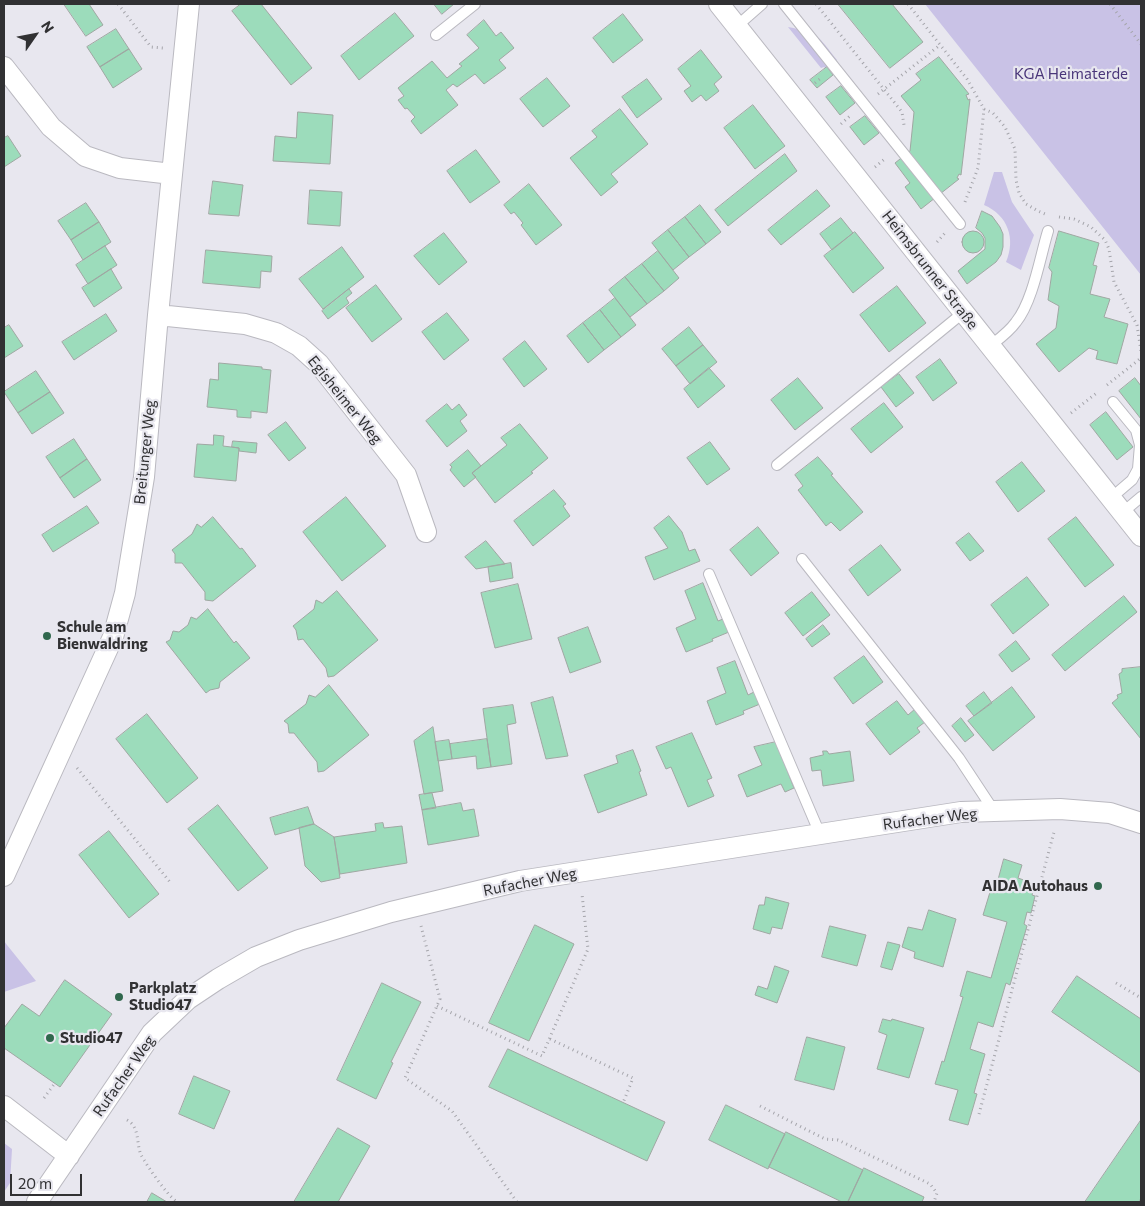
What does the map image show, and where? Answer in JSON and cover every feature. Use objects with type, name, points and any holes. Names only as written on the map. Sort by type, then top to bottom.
[{"type":"street","name":"Breitunger Weg","points":[[4,876],[113,637],[134,546],[144,477],[189,4]]},
{"type":"street","name":"Heimsbrunner Straße","points":[[719,4],[1141,536]]},
{"type":"street","points":[[4,67],[51,127],[85,156],[120,168],[172,174]]},
{"type":"street","name":"Egisheimer Weg","points":[[158,315],[245,324],[276,333],[299,346],[319,364],[406,475],[426,532]]},
{"type":"street","name":"Rufacher Weg","points":[[37,1202],[152,1033],[188,999],[218,978],[256,956],[308,937],[391,912],[520,881],[961,812],[1060,809],[1110,813],[1141,823]]},
{"type":"street","points":[[4,1106],[69,1156]]},
{"type":"lane","points":[[436,36],[475,4]]},
{"type":"lane","points":[[737,26],[762,4]]},
{"type":"lane","points":[[784,4],[956,225]]},
{"type":"lane","points":[[990,346],[1012,327],[1024,310],[1048,231]]},
{"type":"lane","points":[[777,465],[964,312]]},
{"type":"lane","points":[[1113,402],[1136,430],[1140,446],[1138,469],[1116,505]]},
{"type":"lane","points":[[1116,505],[1141,497]]},
{"type":"lane","points":[[802,559],[959,758],[994,811]]},
{"type":"lane","points":[[709,574],[820,834]]},
{"type":"path","points":[[118,4],[151,47],[168,48]]},
{"type":"path","points":[[816,4],[884,89]]},
{"type":"path","points":[[908,4],[968,79],[984,109],[978,168],[964,205]]},
{"type":"path","points":[[1110,4],[1141,44]]},
{"type":"path","points":[[873,98],[940,45]]},
{"type":"path","points":[[984,109],[993,113],[1009,134],[1015,149],[1016,180],[1019,193],[1026,204],[1038,212],[1074,219],[1091,227],[1105,240],[1109,249],[1114,282],[1137,325],[1141,352]]},
{"type":"path","points":[[835,129],[858,110]]},
{"type":"path","points":[[930,247],[956,225]]},
{"type":"path","points":[[75,765],[170,882]]},
{"type":"path","points":[[979,1114],[1054,832]]},
{"type":"path","points":[[437,1006],[542,1056],[588,949],[582,892]]},
{"type":"path","points":[[416,906],[440,1000],[405,1078],[452,1111],[516,1202]]},
{"type":"path","points":[[1116,983],[1141,998]]},
{"type":"path","points":[[550,1039],[633,1078],[623,1103]]},
{"type":"path","points":[[44,1098],[54,1083]]},
{"type":"path","points":[[760,1106],[825,1139],[838,1140],[930,1184],[938,1192],[934,1202]]},
{"type":"path","points":[[127,1120],[134,1126],[143,1158],[157,1179],[177,1202]]},
{"type":"green space","name":"KGA Heimaterde","points":[[925,4],[1141,4],[1141,275]]},
{"type":"green space","points":[[788,27],[806,31],[817,37],[837,60],[826,69],[824,67],[821,68]]},
{"type":"green space","points":[[994,172],[1002,172],[1012,202],[1034,235],[1021,270],[1006,262],[1009,253],[1010,236],[1004,221],[992,209],[984,205]]},
{"type":"green space","points":[[4,941],[7,945],[36,981],[4,992]]},
{"type":"green space","points":[[4,1143],[12,1149],[10,1183],[4,1192]]},
{"type":"building","points":[[64,4],[89,4],[103,25],[86,36]]},
{"type":"building","points":[[241,4],[261,4],[312,68],[291,85],[232,11]]},
{"type":"building","points":[[434,4],[454,4],[442,14]]},
{"type":"building","points":[[838,4],[892,4],[923,42],[890,68]]},
{"type":"building","points":[[395,13],[414,36],[359,80],[341,56]]},
{"type":"building","points":[[623,14],[643,40],[613,63],[593,38]]},
{"type":"building","points":[[484,20],[496,36],[501,32],[514,48],[499,60],[506,68],[484,84],[475,74],[457,87],[453,84],[446,90],[458,105],[421,134],[411,121],[415,117],[398,100],[404,96],[398,88],[432,61],[447,78],[462,66],[459,64],[479,48],[467,35]]},
{"type":"building","points":[[116,29],[129,49],[100,67],[87,47]]},
{"type":"building","points":[[129,49],[142,69],[113,88],[100,67]]},
{"type":"building","points":[[701,50],[722,77],[714,84],[719,91],[706,101],[701,95],[692,102],[684,91],[691,86],[678,69]]},
{"type":"building","points":[[939,57],[969,94],[966,95],[968,100],[970,99],[961,175],[959,174],[957,178],[959,179],[921,209],[905,187],[910,183],[895,163],[910,151],[914,112],[901,96],[921,80],[916,74]]},
{"type":"building","points":[[827,67],[833,75],[817,88],[810,80]]},
{"type":"building","points":[[547,78],[570,106],[543,127],[520,99]]},
{"type":"building","points":[[647,79],[662,99],[637,118],[622,97]]},
{"type":"building","points":[[841,86],[855,103],[840,115],[826,97]]},
{"type":"building","points":[[753,105],[785,146],[755,169],[724,128]]},
{"type":"building","points":[[620,109],[648,144],[611,174],[618,182],[601,196],[570,158],[597,137],[592,131]]},
{"type":"building","points":[[298,112],[333,115],[330,164],[273,161],[275,136],[296,138]]},
{"type":"building","points":[[865,116],[879,133],[864,145],[850,127]]},
{"type":"building","points":[[8,136],[21,156],[4,167],[4,138]]},
{"type":"building","points":[[476,150],[500,182],[470,203],[447,171]]},
{"type":"building","points":[[785,154],[797,171],[728,226],[715,210]]},
{"type":"building","points":[[213,181],[243,185],[239,216],[209,214]]},
{"type":"building","points":[[529,184],[562,225],[536,245],[521,225],[523,223],[514,212],[511,214],[504,205]]},
{"type":"building","points":[[310,190],[342,192],[340,226],[308,224]]},
{"type":"building","points":[[817,190],[830,206],[781,245],[768,230]]},
{"type":"building","points":[[86,203],[99,222],[71,240],[58,221]]},
{"type":"building","points":[[700,205],[721,232],[706,244],[685,217]]},
{"type":"building","points":[[982,211],[992,216],[1000,227],[1003,234],[1003,247],[1001,255],[996,262],[967,284],[958,271],[985,249],[985,238],[976,228]]},
{"type":"building","points":[[685,217],[706,244],[689,257],[668,230]]},
{"type":"building","points":[[841,218],[853,233],[832,250],[820,234]]},
{"type":"building","points":[[99,222],[111,242],[83,260],[71,240]]},
{"type":"building","points":[[668,230],[689,257],[673,270],[652,243]]},
{"type":"building","points":[[973,231],[981,234],[984,242],[981,250],[973,253],[965,250],[962,242],[965,234]]},
{"type":"building","points":[[1059,231],[1099,243],[1093,265],[1097,266],[1090,294],[1110,299],[1104,317],[1128,324],[1117,364],[1096,359],[1098,351],[1089,348],[1059,372],[1036,344],[1056,328],[1059,306],[1048,300],[1052,272],[1049,268]]},
{"type":"building","points":[[855,232],[884,268],[853,293],[824,256]]},
{"type":"building","points":[[444,233],[467,262],[439,285],[414,256]]},
{"type":"building","points":[[105,246],[117,265],[88,284],[76,265]]},
{"type":"building","points":[[342,247],[364,277],[323,309],[299,279]]},
{"type":"building","points":[[206,250],[272,256],[271,272],[261,271],[260,288],[203,283]]},
{"type":"building","points":[[658,251],[679,278],[664,291],[642,264]]},
{"type":"building","points":[[642,264],[664,291],[647,304],[625,277]]},
{"type":"building","points":[[111,269],[122,288],[94,307],[82,288]]},
{"type":"building","points":[[625,277],[647,304],[630,317],[609,290]]},
{"type":"building","points":[[376,285],[402,319],[372,342],[346,308]]},
{"type":"building","points":[[897,286],[926,323],[889,352],[860,315]]},
{"type":"building","points":[[349,289],[352,293],[346,298],[349,303],[328,319],[322,311]]},
{"type":"building","points":[[615,298],[636,325],[621,337],[600,310]]},
{"type":"building","points":[[600,310],[621,337],[604,350],[583,323]]},
{"type":"building","points":[[447,313],[469,340],[444,360],[422,332]]},
{"type":"building","points":[[106,314],[117,331],[74,360],[62,342]]},
{"type":"building","points":[[583,323],[604,350],[588,363],[567,336]]},
{"type":"building","points":[[9,325],[23,346],[4,358],[4,328]]},
{"type":"building","points":[[689,327],[703,345],[676,366],[662,349]]},
{"type":"building","points":[[525,341],[547,369],[524,387],[503,359]]},
{"type":"building","points":[[703,345],[717,362],[690,384],[676,366]]},
{"type":"building","points":[[940,359],[957,383],[933,401],[916,377]]},
{"type":"building","points":[[219,363],[262,367],[262,369],[271,370],[267,413],[251,411],[251,418],[237,417],[237,410],[207,407],[210,379],[218,380]]},
{"type":"building","points":[[709,368],[725,386],[698,408],[684,389]]},
{"type":"building","points":[[36,371],[50,392],[18,413],[4,392]]},
{"type":"building","points":[[899,374],[914,393],[896,407],[881,387]]},
{"type":"building","points":[[798,378],[823,408],[795,430],[771,400]]},
{"type":"building","points":[[1135,378],[1141,386],[1141,419],[1119,391]]},
{"type":"building","points":[[50,392],[64,413],[32,434],[18,413]]},
{"type":"building","points":[[884,403],[903,427],[871,453],[851,429]]},
{"type":"building","points":[[447,404],[452,410],[459,404],[467,415],[460,421],[467,431],[447,447],[426,421]]},
{"type":"building","points":[[1106,412],[1133,447],[1117,460],[1090,425]]},
{"type":"building","points":[[286,422],[306,448],[289,461],[268,435]]},
{"type":"building","points":[[520,424],[548,458],[531,472],[533,473],[495,503],[472,473],[507,445],[501,438]]},
{"type":"building","points":[[214,435],[224,436],[223,446],[239,448],[236,481],[194,477],[197,444],[213,445]]},
{"type":"building","points":[[74,439],[87,459],[60,478],[46,457]]},
{"type":"building","points":[[233,441],[257,443],[256,453],[239,451],[239,448],[232,447]]},
{"type":"building","points":[[710,442],[730,469],[707,485],[687,458]]},
{"type":"building","points":[[468,450],[481,466],[472,473],[476,477],[464,487],[450,470],[452,467],[450,465]]},
{"type":"building","points":[[818,457],[863,512],[840,531],[831,522],[826,526],[798,490],[803,486],[795,475]]},
{"type":"building","points":[[87,459],[101,480],[74,498],[60,478]]},
{"type":"building","points":[[1022,462],[1045,491],[1018,512],[996,482]]},
{"type":"building","points":[[554,490],[566,504],[563,506],[570,516],[533,546],[514,521]]},
{"type":"building","points":[[346,497],[386,546],[342,581],[303,532]]},
{"type":"building","points":[[87,506],[99,523],[53,552],[42,535]]},
{"type":"building","points":[[669,516],[682,532],[689,551],[695,549],[700,561],[654,580],[645,557],[668,548],[654,528]]},
{"type":"building","points":[[213,517],[256,566],[213,601],[205,600],[205,592],[182,563],[175,563],[175,554],[172,550],[192,534],[197,524],[201,527]]},
{"type":"building","points":[[1076,517],[1114,565],[1085,587],[1048,539]]},
{"type":"building","points":[[758,527],[779,553],[751,576],[730,550]]},
{"type":"building","points":[[969,533],[984,551],[970,561],[956,543]]},
{"type":"building","points":[[486,541],[505,564],[476,569],[465,557]]},
{"type":"building","points":[[881,545],[901,570],[868,596],[849,570]]},
{"type":"building","points":[[511,563],[513,578],[490,582],[488,567]]},
{"type":"building","points":[[1027,577],[1049,605],[1013,634],[991,605]]},
{"type":"building","points":[[703,583],[718,621],[723,619],[729,632],[686,652],[676,628],[696,619],[685,591]]},
{"type":"building","points":[[518,584],[532,639],[495,648],[481,593]]},
{"type":"building","points":[[337,591],[378,640],[334,676],[328,677],[326,668],[303,639],[298,640],[293,626],[314,609],[316,600],[322,603]]},
{"type":"building","points":[[812,592],[830,615],[803,636],[785,613]]},
{"type":"building","points":[[1124,596],[1137,612],[1065,671],[1052,655]]},
{"type":"building","points":[[208,609],[234,643],[236,641],[250,658],[220,682],[219,688],[206,693],[166,642],[170,640],[173,631],[179,632],[188,625],[191,617],[196,619]]},
{"type":"building","points":[[823,625],[830,634],[812,647],[806,639]]},
{"type":"building","points":[[588,627],[601,662],[570,673],[558,638]]},
{"type":"building","points":[[1016,641],[1030,659],[1012,672],[999,655]]},
{"type":"building","points":[[864,656],[883,682],[853,704],[834,678]]},
{"type":"building","points":[[735,661],[748,695],[754,692],[760,704],[743,711],[744,714],[716,725],[707,701],[726,693],[717,668]]},
{"type":"building","points":[[1141,667],[1141,739],[1112,703],[1118,698],[1117,695],[1122,693],[1119,674],[1122,672],[1122,669]]},
{"type":"building","points":[[329,685],[369,735],[324,771],[318,772],[317,762],[294,733],[289,733],[288,724],[284,721],[306,704],[309,695],[315,697]]},
{"type":"building","points":[[1012,687],[1035,717],[993,751],[968,721]]},
{"type":"building","points":[[984,692],[992,703],[974,716],[966,706]]},
{"type":"building","points":[[553,697],[568,756],[546,759],[531,703]]},
{"type":"building","points":[[897,701],[908,715],[915,709],[925,722],[917,728],[920,732],[890,755],[866,724]]},
{"type":"building","points":[[513,705],[516,723],[507,725],[512,764],[491,767],[483,709]]},
{"type":"building","points":[[147,714],[198,778],[167,803],[116,739]]},
{"type":"building","points":[[961,718],[974,735],[965,742],[952,726]]},
{"type":"building","points":[[433,727],[443,791],[424,794],[414,741]]},
{"type":"building","points":[[692,733],[712,778],[707,780],[714,796],[688,807],[671,767],[666,769],[656,747]]},
{"type":"building","points":[[487,739],[491,767],[477,769],[476,756],[452,759],[450,744]]},
{"type":"building","points":[[449,740],[452,759],[438,761],[435,742]]},
{"type":"building","points":[[776,742],[794,788],[785,792],[781,784],[747,797],[738,775],[762,765],[754,747]]},
{"type":"building","points":[[633,750],[647,795],[598,813],[584,775],[618,763],[616,756]]},
{"type":"building","points":[[823,751],[827,751],[829,754],[850,751],[854,781],[823,786],[821,770],[812,771],[810,758],[823,755]]},
{"type":"building","points":[[432,793],[436,808],[422,810],[419,795]]},
{"type":"building","points":[[461,803],[463,811],[474,809],[479,836],[428,845],[422,810]]},
{"type":"building","points":[[218,805],[268,868],[238,891],[188,829]]},
{"type":"building","points":[[308,807],[314,824],[275,835],[270,818]]},
{"type":"building","points":[[383,823],[384,828],[402,826],[407,863],[340,874],[334,837],[376,831],[375,824]]},
{"type":"building","points":[[314,824],[334,837],[340,878],[321,882],[305,866],[299,828]]},
{"type":"building","points":[[109,831],[159,894],[129,918],[79,855]]},
{"type":"building","points":[[1004,859],[1022,865],[1018,878],[1035,884],[1032,895],[1035,896],[1031,913],[1027,912],[1024,924],[1027,926],[1010,985],[1006,983],[993,1027],[978,1022],[970,1049],[985,1054],[974,1093],[977,1094],[968,1125],[949,1120],[958,1090],[935,1084],[942,1061],[944,1062],[963,997],[960,996],[967,971],[991,978],[1007,922],[983,915],[990,892],[994,893]]},
{"type":"building","points":[[766,897],[789,903],[782,929],[772,927],[770,934],[753,929],[759,905],[764,905]]},
{"type":"building","points":[[929,910],[956,919],[943,967],[914,958],[915,952],[902,947],[908,927],[922,930]]},
{"type":"building","points":[[535,925],[574,944],[529,1041],[489,1023]]},
{"type":"building","points":[[830,926],[866,935],[857,966],[822,957]]},
{"type":"building","points":[[888,942],[900,945],[892,970],[881,967]]},
{"type":"building","points":[[775,966],[789,971],[777,1003],[755,995],[758,986],[767,989]]},
{"type":"building","points":[[1077,976],[1141,1019],[1141,1073],[1052,1012]]},
{"type":"building","name":"Studio47","points":[[65,980],[112,1014],[60,1087],[4,1048],[4,1028],[22,1004],[39,1016]]},
{"type":"building","points":[[382,983],[421,1002],[391,1062],[393,1063],[376,1099],[337,1080]]},
{"type":"building","points":[[883,1019],[891,1021],[892,1019],[924,1028],[909,1078],[877,1069],[887,1035],[879,1032]]},
{"type":"building","points":[[807,1037],[845,1047],[834,1090],[795,1080]]},
{"type":"building","points":[[508,1049],[665,1122],[647,1161],[489,1087]]},
{"type":"building","points":[[194,1076],[230,1091],[214,1129],[179,1114]]},
{"type":"building","points":[[726,1105],[785,1134],[768,1169],[709,1140]]},
{"type":"building","points":[[1141,1120],[1141,1198],[1139,1202],[1085,1202]]},
{"type":"building","points":[[338,1128],[370,1146],[338,1202],[294,1202]]},
{"type":"building","points":[[786,1132],[863,1170],[848,1202],[842,1202],[769,1167]]},
{"type":"building","points":[[864,1168],[924,1197],[922,1202],[848,1202]]},
{"type":"building","points":[[152,1193],[167,1202],[147,1202]]},
{"type":"place","name":"Schule am Bienwaldring","points":[[47,636]]},
{"type":"place","name":"AIDA Autohaus","points":[[1098,886]]},
{"type":"place","name":"Parkplatz Studio47","points":[[119,997]]},
{"type":"place","name":"Studio47","points":[[50,1038]]}]
